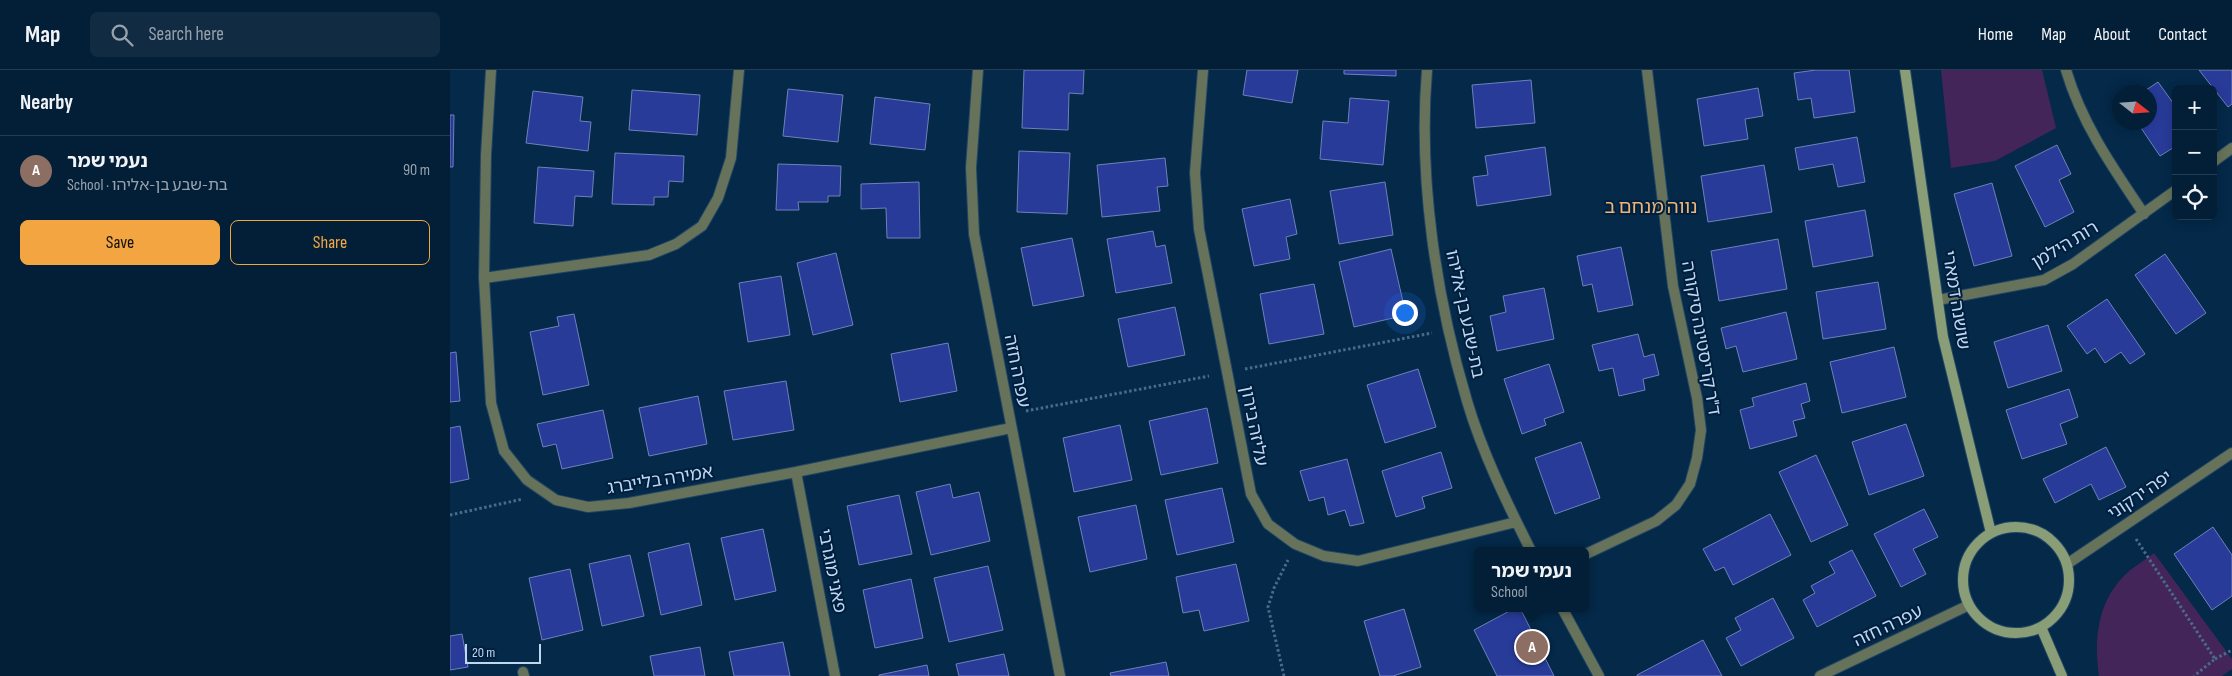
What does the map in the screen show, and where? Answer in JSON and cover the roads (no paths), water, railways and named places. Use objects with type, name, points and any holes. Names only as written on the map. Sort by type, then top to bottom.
[{"type":"street","name":"אמירה בלייברג","points":[[491,70],[486,155],[484,278],[491,403],[504,451],[527,480],[556,500],[588,507],[629,503],[796,472],[1011,428]]},
{"type":"street","points":[[484,278],[649,255],[676,244],[702,226],[718,198],[731,158],[739,70]]},
{"type":"street","name":"עפרה חזה","points":[[978,70],[971,168],[974,234],[1060,676]]},
{"type":"street","name":"עליזה בירון","points":[[1203,70],[1195,173],[1199,228],[1251,494],[1268,524],[1296,544],[1324,556],[1358,561],[1516,522]]},
{"type":"street","name":"בת-שבע בן-אליהו","points":[[1427,70],[1425,146],[1430,214],[1443,295],[1467,402],[1516,522],[1529,547]]},
{"type":"street","name":"ד\"ר קריסטינה סיקורה","points":[[1589,553],[1656,521],[1676,505],[1690,484],[1697,458],[1701,430],[1697,398],[1673,286],[1648,70]]},
{"type":"street","name":"שושנה דמארי","points":[[1905,70],[1944,337],[1992,533]]},
{"type":"street","points":[[2066,70],[2075,101],[2096,141],[2144,214]]},
{"type":"street","points":[[2217,159],[2232,148]]},
{"type":"street","name":"רות הילמן","points":[[1938,300],[2044,280],[2073,264],[2172,193]]},
{"type":"street","name":"יפה ירקוני","points":[[2067,564],[2232,453]]},
{"type":"street","name":"פאני מוגרבי","points":[[796,472],[835,676]]},
{"type":"street","points":[[2021,527],[2037,530],[2050,539],[2060,550],[2067,564],[2069,583],[2065,600],[2056,616],[2041,627],[2026,633],[2009,633],[1993,628],[1979,618],[1969,605],[1964,589],[1963,573],[1968,557],[1978,543],[1992,533],[2006,528],[2021,527]]},
{"type":"street","name":"עפרה חזה","points":[[1820,676],[1969,605]]},
{"type":"street","points":[[1564,612],[1598,676]]},
{"type":"street","points":[[2041,627],[2062,676]]},
{"type":"place","name":"נעמי שמר","points":[[1532,647]]},
{"type":"district","name":"נווה מנחם ב","points":[[1651,207]]}]
